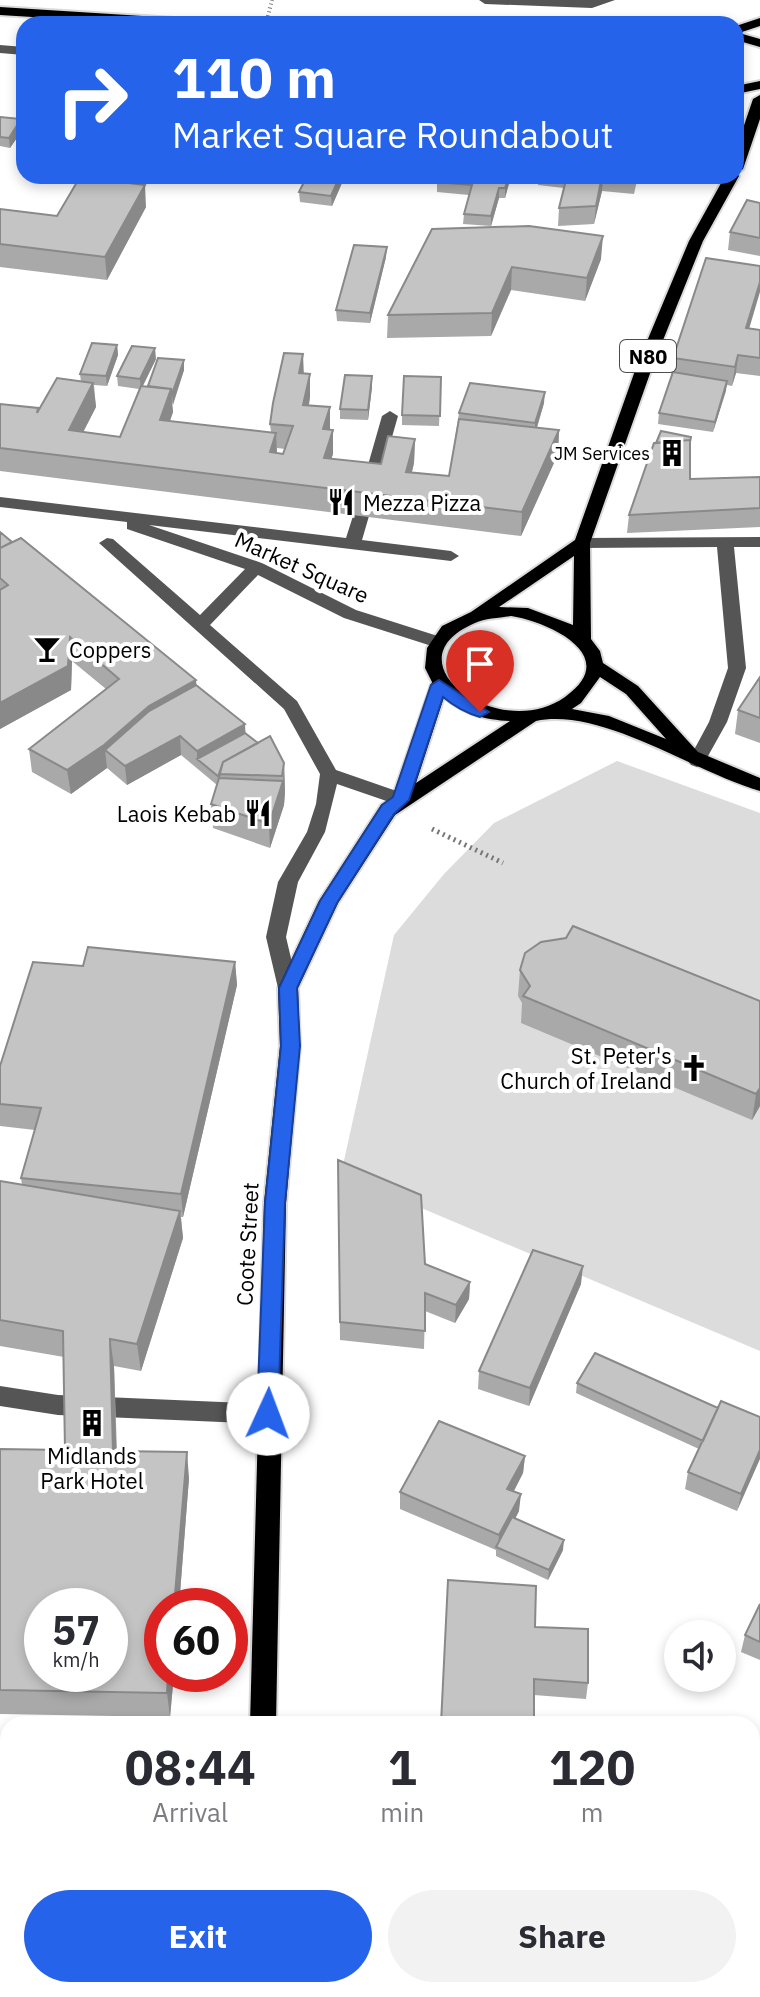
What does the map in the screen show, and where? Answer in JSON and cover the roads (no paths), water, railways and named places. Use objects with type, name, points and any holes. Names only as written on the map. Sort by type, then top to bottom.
[{"type":"main road","points":[[0,11],[79,16]]},
{"type":"main road","points":[[744,152],[760,99]]},
{"type":"main road","name":"N80","points":[[594,665],[582,639],[582,543],[645,365],[696,241],[728,184]]},
{"type":"main road","points":[[582,543],[475,616],[453,627],[438,642],[432,660],[439,685],[461,704],[480,712],[531,716],[568,704],[586,690],[594,665],[632,690],[697,761]]},
{"type":"main road","points":[[475,616],[525,612],[548,617],[582,639]]},
{"type":"main road","name":"Coote Street","points":[[263,1716],[275,1203],[290,1046],[288,988],[329,901],[394,805],[439,685]]},
{"type":"main road","points":[[551,712],[603,720],[760,785]]},
{"type":"main road","name":"Coote Street","points":[[394,805],[531,716]]},
{"type":"street","points":[[485,0],[592,4],[609,0]]},
{"type":"street","points":[[370,486],[390,416]]},
{"type":"street","points":[[0,502],[451,556]]},
{"type":"street","name":"Market Square","points":[[103,515],[256,567],[350,614],[438,642]]},
{"type":"street","points":[[352,544],[361,516]]},
{"type":"street","points":[[697,761],[718,722],[737,668],[725,542]]},
{"type":"street","points":[[582,543],[760,542]]},
{"type":"street","points":[[107,543],[291,705],[329,774],[394,805]]},
{"type":"street","points":[[199,626],[256,567]]},
{"type":"street","points":[[288,988],[276,937],[288,882],[316,832],[325,804],[329,774]]},
{"type":"street","points":[[0,1396],[58,1405],[268,1414]]},
{"type":"place","name":"JM Services","points":[[672,453]]},
{"type":"place","name":"Mezza Pizza","points":[[341,502]]},
{"type":"place","name":"Coppers","points":[[47,649]]},
{"type":"place","name":"Laois Kebab","points":[[258,813]]},
{"type":"place","name":"St. Peter's Church of Ireland","points":[[694,1068]]},
{"type":"place","name":"Midlands Park Hotel","points":[[92,1423]]}]
